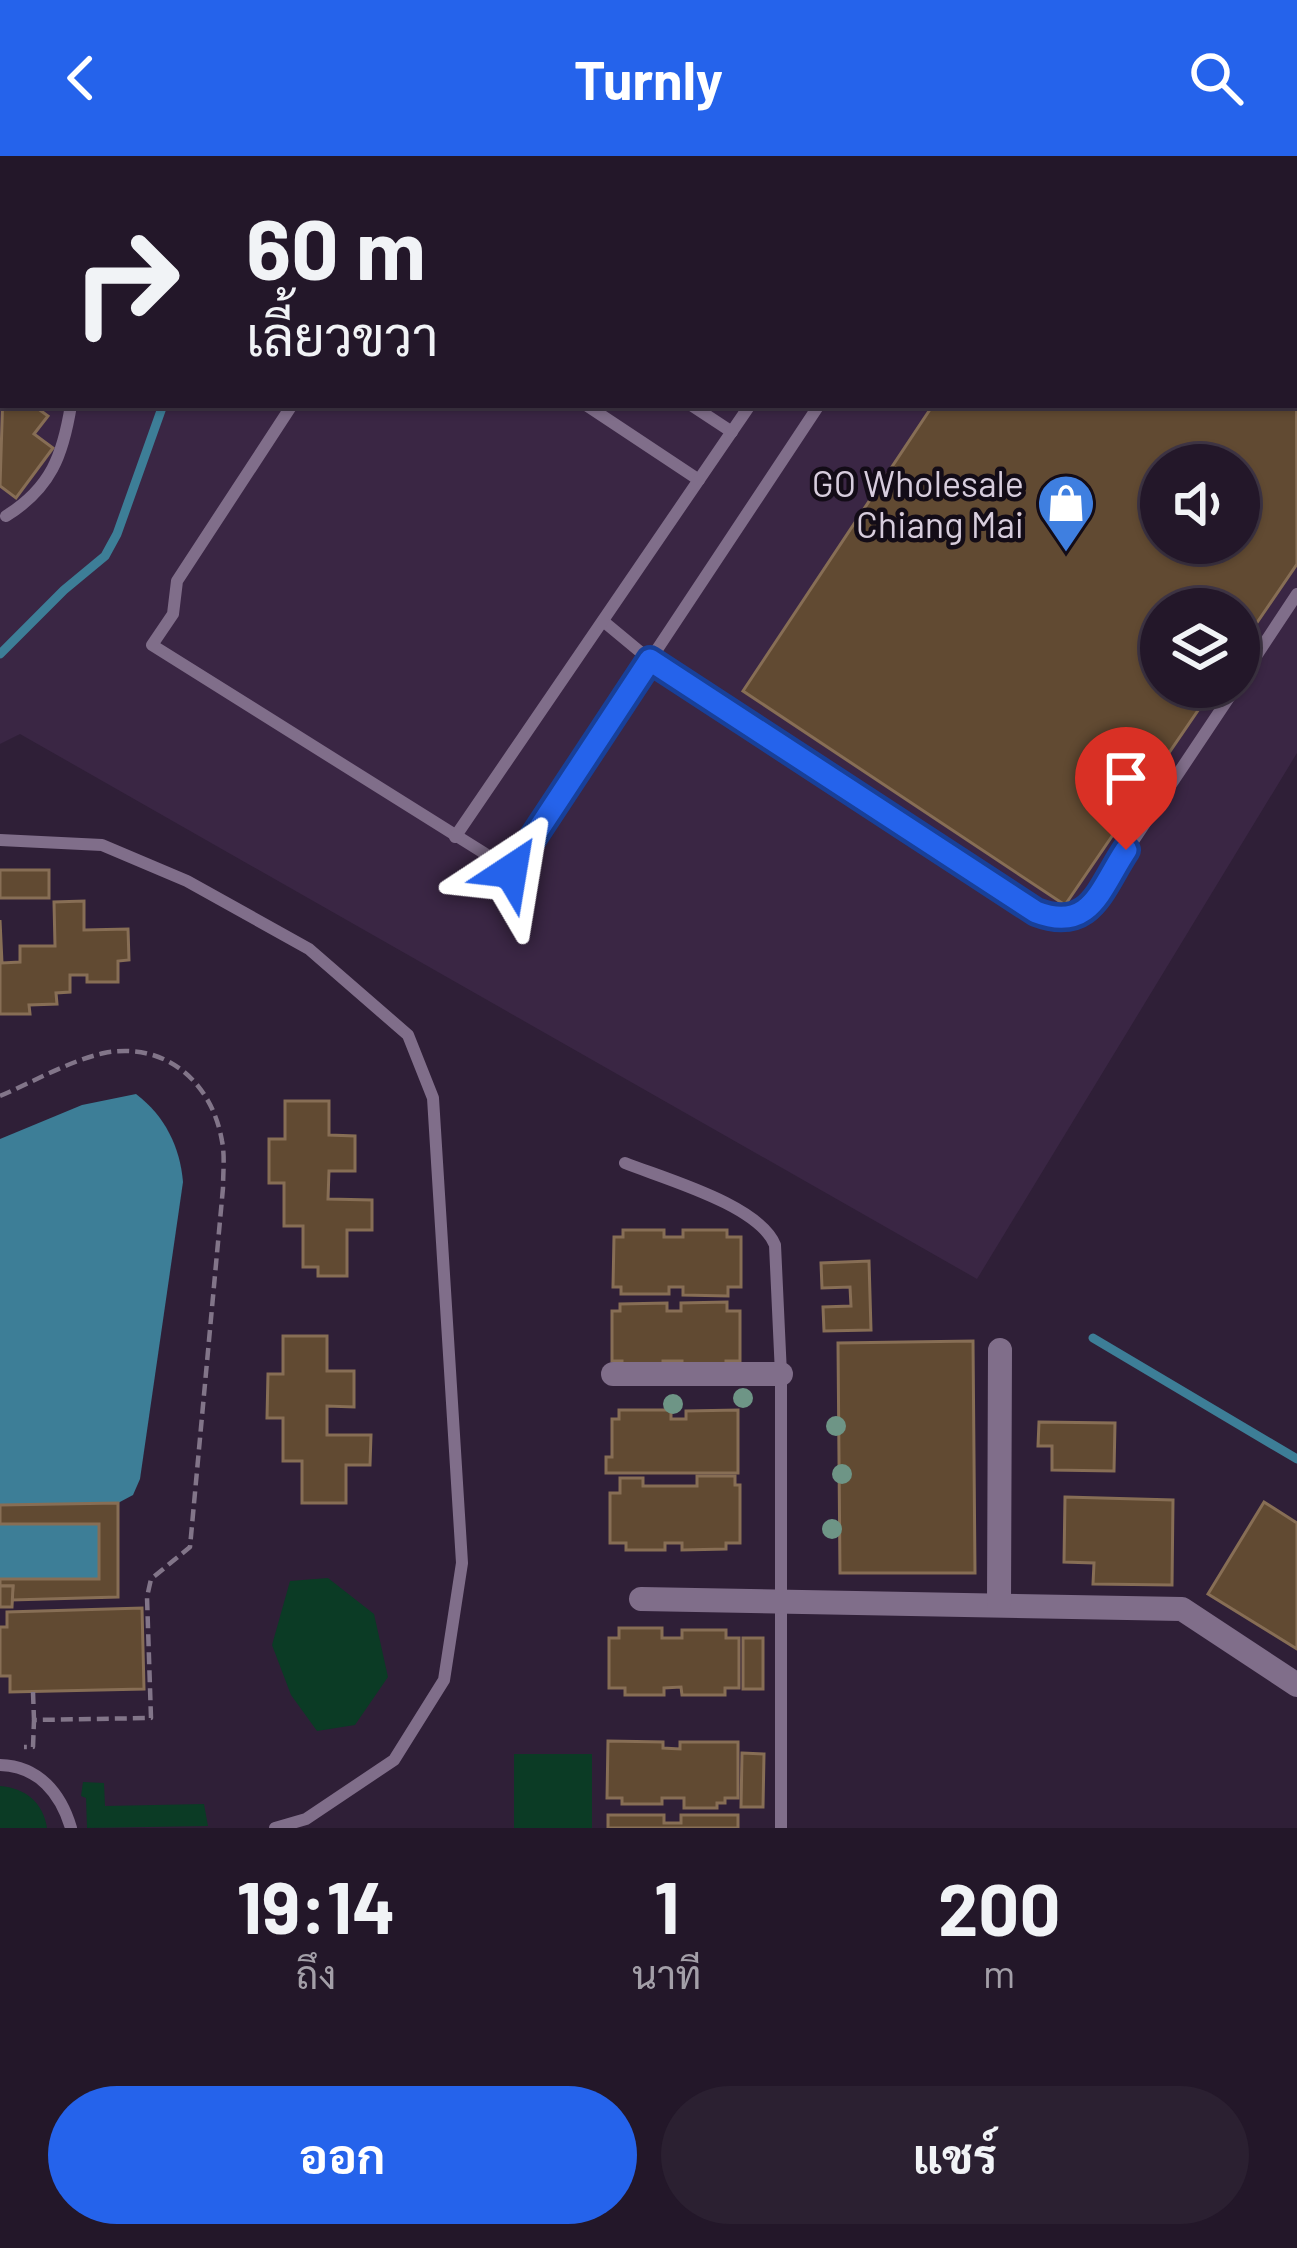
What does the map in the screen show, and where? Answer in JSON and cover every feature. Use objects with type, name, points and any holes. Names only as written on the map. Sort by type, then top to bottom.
[{"type":"street","points":[[1000,1350],[1000,1603]]},
{"type":"street","points":[[613,1374],[781,1374]]},
{"type":"street","points":[[641,1599],[1182,1609],[1297,1685]]},
{"type":"lane","points":[[6,516],[32,500],[64,451],[71,408]]},
{"type":"lane","points":[[290,408],[177,581],[172,614],[152,645],[511,871],[817,408]]},
{"type":"lane","points":[[591,408],[699,480]]},
{"type":"lane","points":[[696,408],[732,431]]},
{"type":"lane","points":[[455,837],[748,408]]},
{"type":"lane","points":[[1260,650],[1297,594]]},
{"type":"lane","points":[[603,621],[650,660],[1036,912],[1063,921],[1089,907],[1221,708]]},
{"type":"lane","points":[[0,839],[102,844],[187,881],[309,949],[408,1035],[433,1098],[462,1563],[445,1680],[394,1760],[306,1819],[275,1828]]},
{"type":"lane","points":[[625,1163],[750,1215],[770,1234],[777,1262],[781,1828]]},
{"type":"lane","points":[[0,1766],[26,1770],[47,1783],[63,1803],[71,1828]]},
{"type":"path","points":[[0,1096],[103,1054],[138,1052],[170,1059],[191,1076],[209,1098],[223,1142],[223,1188],[190,1547],[152,1579],[147,1597],[151,1718],[34,1720]]},
{"type":"path","points":[[16,1747],[33,1747],[33,1692]]},
{"type":"shaded area","points":[[0,408],[1297,408],[1297,753],[977,1279],[20,734],[0,744]]},
{"type":"green space","points":[[328,1578],[374,1614],[388,1677],[355,1725],[317,1731],[291,1695],[272,1645],[290,1581]]},
{"type":"green space","points":[[514,1754],[592,1754],[592,1828],[514,1828]]},
{"type":"green space","points":[[83,1782],[104,1783],[105,1806],[204,1804],[208,1826],[87,1828]]},
{"type":"green space","points":[[0,1786],[31,1798],[47,1828],[0,1828]]},
{"type":"water","points":[[136,1094],[169,1133],[183,1182],[140,1479],[133,1495],[118,1503],[0,1505],[0,1139],[82,1105]]},
{"type":"water","points":[[0,1524],[99,1524],[99,1579],[0,1579]]},
{"type":"building","points":[[2,408],[37,408],[48,416],[34,434],[53,448],[16,498],[0,486]]},
{"type":"building","name":"GO Wholesale Chiang Mai","points":[[931,408],[1297,408],[1297,564],[1260,618],[1260,588],[1140,588],[1140,708],[1200,708],[1065,905],[743,691]]},
{"type":"building","points":[[0,870],[49,870],[49,898],[0,898]]},
{"type":"building","points":[[84,901],[84,930],[128,929],[129,960],[118,961],[118,982],[87,982],[87,975],[70,975],[70,992],[56,993],[57,1004],[29,1005],[30,1014],[0,1014],[0,920],[2,963],[20,962],[20,946],[55,946],[54,902]]},
{"type":"building","points":[[285,1101],[329,1101],[329,1135],[355,1136],[355,1171],[329,1171],[328,1199],[372,1200],[372,1230],[347,1230],[347,1276],[318,1276],[318,1267],[303,1267],[303,1226],[284,1226],[284,1183],[269,1183],[269,1139],[285,1139]]},
{"type":"building","points":[[623,1230],[664,1230],[664,1237],[683,1237],[683,1230],[727,1230],[727,1237],[741,1237],[741,1287],[728,1287],[728,1296],[683,1295],[683,1287],[669,1287],[669,1294],[621,1294],[621,1287],[613,1287],[614,1237],[623,1237]]},
{"type":"building","points":[[869,1261],[871,1330],[824,1331],[823,1307],[851,1306],[850,1287],[822,1288],[821,1263]]},
{"type":"building","points":[[727,1302],[727,1311],[740,1311],[740,1361],[726,1361],[726,1368],[682,1368],[682,1361],[663,1361],[663,1368],[622,1368],[622,1361],[612,1361],[612,1311],[620,1311],[620,1304],[667,1303],[667,1311],[681,1311],[681,1303]]},
{"type":"building","points":[[283,1336],[327,1336],[327,1371],[354,1371],[354,1407],[327,1406],[327,1435],[371,1435],[370,1465],[346,1465],[346,1503],[302,1503],[302,1461],[283,1461],[283,1418],[267,1418],[268,1374],[283,1374]]},
{"type":"building","points":[[973,1341],[975,1573],[840,1573],[838,1343]]},
{"type":"building","points":[[619,1410],[671,1410],[671,1419],[686,1419],[686,1411],[738,1410],[738,1473],[606,1473],[606,1457],[612,1457],[612,1419],[619,1419]]},
{"type":"building","points":[[1039,1422],[1115,1423],[1114,1471],[1052,1470],[1052,1446],[1038,1446]]},
{"type":"building","points":[[697,1476],[735,1476],[735,1485],[740,1485],[740,1543],[726,1543],[726,1549],[682,1550],[682,1543],[665,1543],[665,1550],[626,1550],[626,1543],[610,1543],[610,1493],[620,1493],[620,1478],[643,1478],[643,1486],[697,1486]]},
{"type":"building","points":[[1065,1497],[1173,1500],[1172,1585],[1093,1584],[1094,1563],[1064,1562]]},
{"type":"building","points":[[1264,1502],[1297,1523],[1297,1649],[1208,1594]]},
{"type":"building","points":[[118,1503],[118,1597],[12,1600],[13,1586],[0,1586],[0,1579],[99,1579],[99,1524],[0,1524],[0,1505]]},
{"type":"building","points":[[0,1586],[13,1586],[12,1607],[0,1607]]},
{"type":"building","points":[[142,1608],[144,1689],[10,1692],[10,1676],[0,1676],[0,1627],[7,1627],[7,1612]]},
{"type":"building","points":[[619,1628],[662,1628],[662,1638],[682,1638],[682,1630],[726,1630],[726,1638],[739,1638],[739,1688],[725,1688],[725,1695],[682,1695],[681,1687],[664,1688],[664,1695],[625,1695],[625,1688],[609,1688],[609,1638],[619,1638]]},
{"type":"building","points":[[743,1638],[763,1638],[763,1689],[743,1689]]},
{"type":"building","points":[[608,1741],[663,1742],[663,1748],[680,1749],[680,1742],[738,1742],[738,1798],[725,1798],[717,1808],[684,1808],[684,1798],[662,1798],[662,1804],[622,1804],[622,1798],[607,1798]]},
{"type":"building","points":[[742,1753],[764,1754],[763,1807],[741,1807]]},
{"type":"building","points":[[608,1815],[664,1815],[664,1823],[681,1823],[681,1815],[738,1815],[738,1828],[608,1828]]},
{"type":"waterway","points":[[0,654],[105,556],[162,408]]},
{"type":"waterway","points":[[1093,1338],[1297,1459]]},
{"type":"place","name":"GO Wholesale Chiang Mai","points":[[1066,554]]},
{"type":"route","points":[[511,871],[650,660],[1036,912],[1063,921],[1083,913],[1126,850]]}]
